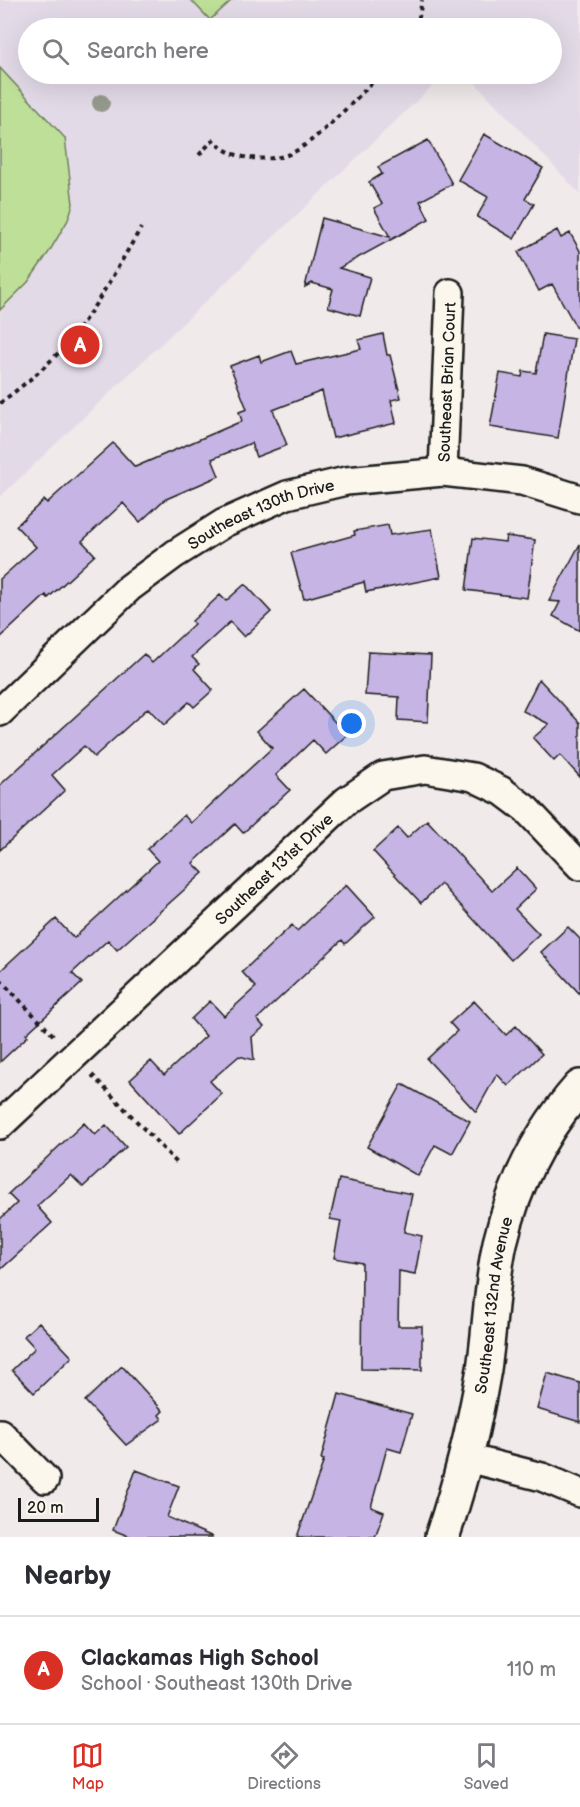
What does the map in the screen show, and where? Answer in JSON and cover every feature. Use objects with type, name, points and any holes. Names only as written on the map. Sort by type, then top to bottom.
[{"type":"street","name":"Southeast Brian Court","points":[[443,472],[450,293]]},
{"type":"street","name":"Southeast 130th Drive","points":[[0,712],[129,588],[224,523],[287,495],[346,481],[443,472],[522,481],[580,499]]},
{"type":"street","name":"Southeast 131st Drive","points":[[0,1125],[346,801],[383,776],[425,769],[473,777],[502,791],[526,809],[580,866]]},
{"type":"street","name":"Southeast 132nd Avenue","points":[[442,1537],[466,1458],[484,1368],[500,1244],[511,1204],[520,1179],[537,1146],[580,1087]]},
{"type":"street","points":[[0,1432],[45,1479]]},
{"type":"street","points":[[466,1458],[542,1477],[580,1493]]},
{"type":"path","points":[[419,18],[422,0]]},
{"type":"path","points":[[199,155],[213,140],[237,156],[262,159],[288,155],[308,143],[370,84]]},
{"type":"path","points":[[0,403],[20,388],[68,343],[141,228]]},
{"type":"shaded area","points":[[0,0],[580,0],[580,194],[476,84],[562,84],[562,18],[18,18],[18,84],[434,84],[0,497]]},
{"type":"green space","points":[[191,0],[232,0],[212,18],[208,18]]},
{"type":"green space","points":[[0,68],[65,138],[73,204],[68,220],[49,252],[28,282],[0,310]]},
{"type":"building","points":[[484,134],[543,168],[525,199],[534,204],[514,239],[477,217],[488,197],[458,180]]},
{"type":"building","points":[[428,140],[452,184],[420,201],[429,219],[339,268],[370,277],[360,316],[328,307],[333,289],[312,283],[305,287],[322,218],[390,237],[374,208],[382,204],[369,182],[382,174],[378,167]]},
{"type":"building","points":[[557,230],[561,238],[570,233],[580,251],[580,334],[552,284],[539,291],[518,252]]},
{"type":"building","points":[[383,334],[387,355],[390,355],[401,398],[391,400],[396,423],[333,438],[322,391],[273,410],[287,445],[256,457],[251,443],[212,459],[219,476],[164,500],[140,522],[123,503],[82,541],[95,555],[48,598],[46,595],[0,638],[0,579],[36,547],[16,526],[44,500],[47,503],[113,443],[135,467],[242,421],[239,412],[247,409],[230,366],[259,355],[261,362],[291,351],[296,364],[361,349],[358,340]]},
{"type":"building","points":[[543,334],[574,339],[558,438],[490,427],[500,373],[522,377],[523,371],[536,373]]},
{"type":"building","points":[[388,525],[390,535],[432,529],[441,577],[366,592],[364,582],[304,599],[291,553],[355,535],[354,531]]},
{"type":"building","points":[[506,536],[535,540],[527,598],[466,590],[473,538],[505,542]]},
{"type":"building","points":[[580,544],[580,631],[553,616],[560,602],[549,601]]},
{"type":"building","points":[[245,584],[271,612],[244,637],[230,622],[192,657],[199,664],[194,669],[213,690],[194,707],[189,702],[164,725],[148,708],[94,757],[84,746],[52,775],[65,790],[0,850],[0,785],[144,654],[152,663],[194,624],[192,621],[220,595],[226,601]]},
{"type":"building","points":[[368,652],[431,655],[428,722],[398,720],[399,697],[365,695]]},
{"type":"building","points":[[539,679],[580,723],[580,777],[560,755],[554,761],[533,738],[549,724],[523,711]]},
{"type":"building","points":[[304,689],[347,735],[326,754],[313,740],[276,775],[290,790],[243,833],[235,824],[193,863],[203,873],[117,950],[108,940],[72,973],[82,983],[26,1034],[28,1036],[0,1062],[0,971],[56,919],[74,938],[158,861],[147,849],[184,815],[191,823],[272,748],[257,731]]},
{"type":"building","points":[[427,820],[492,891],[517,868],[536,889],[515,909],[539,934],[511,960],[441,884],[421,903],[373,851],[398,828],[407,838]]},
{"type":"building","points":[[346,885],[375,917],[345,944],[342,940],[257,1019],[264,1027],[252,1037],[254,1060],[239,1056],[210,1081],[222,1094],[179,1134],[130,1080],[151,1061],[164,1075],[206,1036],[191,1019],[210,1001],[224,1016],[256,987],[242,972],[292,925],[297,931]]},
{"type":"building","points":[[568,927],[580,939],[580,994],[541,952]]},
{"type":"building","points":[[474,1001],[506,1035],[516,1026],[542,1054],[508,1086],[497,1074],[476,1112],[427,1059],[457,1031],[450,1023]]},
{"type":"building","points":[[402,1084],[470,1121],[452,1154],[435,1145],[418,1176],[367,1147]]},
{"type":"building","points":[[84,1123],[95,1135],[106,1125],[126,1147],[83,1187],[71,1175],[37,1206],[52,1223],[0,1270],[0,1219],[17,1203],[8,1194]]},
{"type":"building","points":[[339,1179],[412,1194],[404,1232],[422,1236],[415,1274],[399,1271],[398,1326],[422,1326],[422,1370],[361,1369],[362,1263],[334,1258],[341,1221],[330,1219]]},
{"type":"building","points":[[39,1322],[72,1357],[34,1393],[12,1370],[35,1348],[24,1336]]},
{"type":"building","points":[[122,1366],[163,1411],[159,1415],[162,1419],[126,1445],[85,1401]]},
{"type":"building","points":[[547,1373],[580,1383],[580,1422],[537,1409]]},
{"type":"building","points":[[339,1394],[412,1414],[401,1452],[387,1448],[371,1507],[384,1512],[375,1537],[297,1537],[324,1460],[321,1459]]},
{"type":"building","points":[[136,1470],[179,1486],[167,1517],[213,1537],[131,1537],[113,1530]]},
{"type":"place","name":"Clackamas High School","points":[[80,345]]}]
